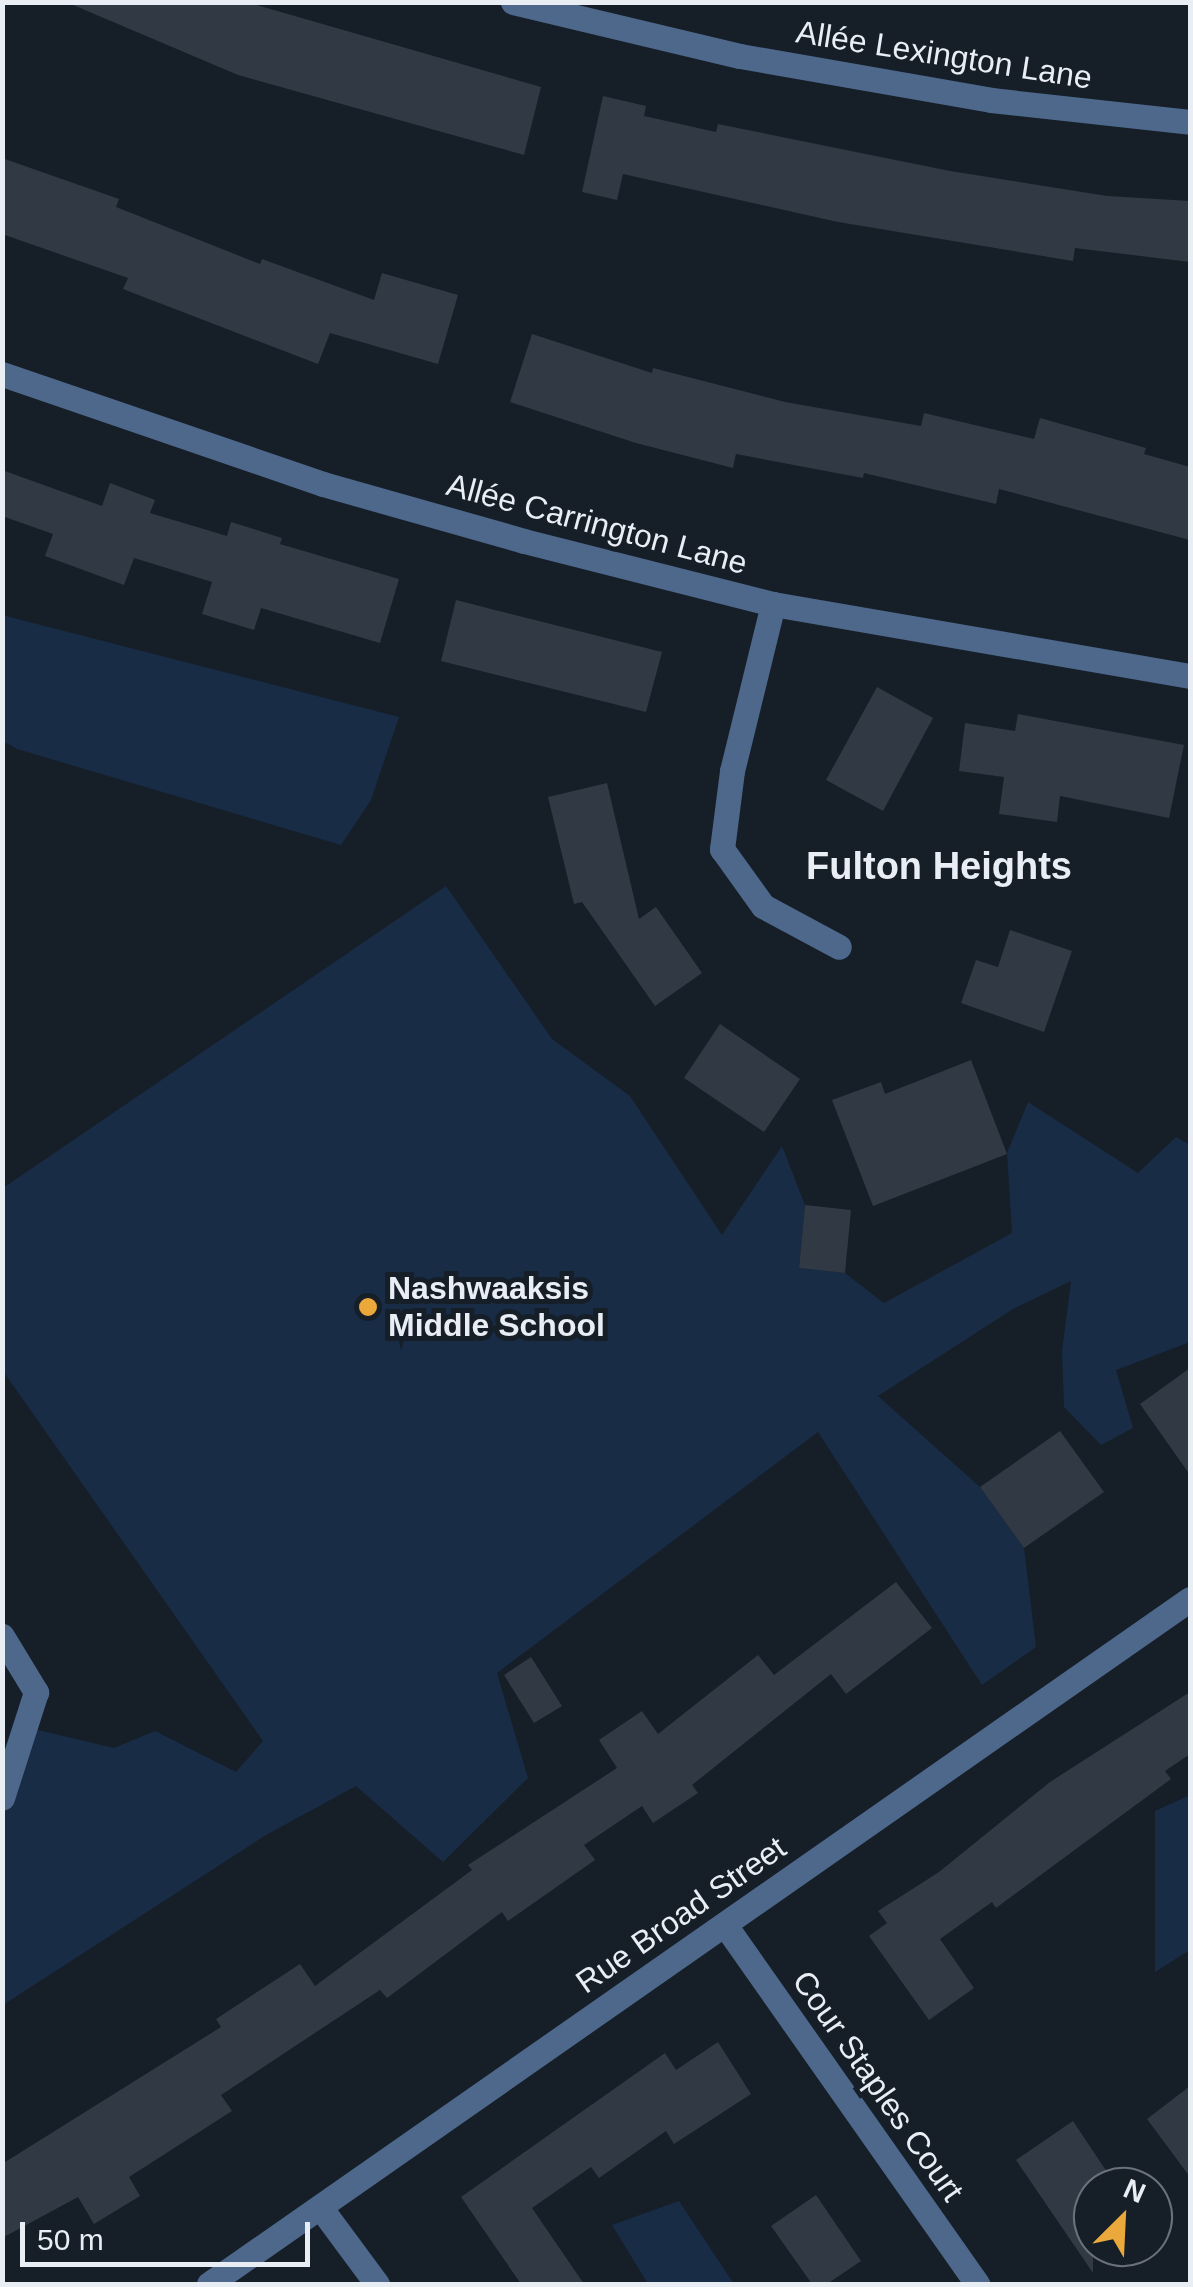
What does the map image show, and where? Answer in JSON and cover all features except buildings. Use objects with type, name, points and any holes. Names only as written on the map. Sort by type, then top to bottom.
[{"type":"street","name":"Allée Lexington Lane","points":[[513,2],[547,7],[740,56],[991,100],[1190,122]]},
{"type":"street","name":"Allée Carrington Lane","points":[[2,374],[323,484],[773,604],[1190,676]]},
{"type":"street","points":[[773,604],[732,770],[722,849],[764,906],[839,947]]},
{"type":"street","name":"Rue Broad Street","points":[[209,2284],[1190,1599]]},
{"type":"street","points":[[2,1636],[36,1692],[2,1798]]},
{"type":"street","name":"Cour Staples Court","points":[[725,1924],[978,2284]]},
{"type":"street","points":[[320,2207],[377,2284]]},
{"type":"shaded area","points":[[2,615],[399,717],[371,800],[341,845],[17,749],[3,741]]},
{"type":"shaded area","name":"Nashwaaksis Middle School","points":[[446,886],[552,1039],[630,1096],[722,1235],[782,1146],[805,1205],[799,1268],[845,1273],[884,1303],[1012,1233],[1007,1153],[1028,1102],[1138,1173],[1176,1137],[1190,1145],[1190,1342],[1116,1370],[1133,1428],[1101,1445],[1064,1407],[1062,1351],[1071,1281],[1013,1309],[878,1396],[980,1487],[1024,1548],[1036,1647],[982,1685],[818,1432],[497,1673],[528,1778],[443,1862],[356,1786],[266,1835],[3,2005],[3,1798],[21,1726],[114,1748],[155,1731],[236,1772],[263,1741],[3,1371],[3,1188]]},
{"type":"shaded area","points":[[1190,1795],[1190,1950],[1155,1972],[1155,1811]]},
{"type":"shaded area","points":[[679,2201],[734,2284],[648,2284],[612,2225]]},
{"type":"place","name":"Nashwaaksis Middle School","points":[[368,1307]]},
{"type":"district","name":"Fulton Heights","points":[[939,867]]}]
